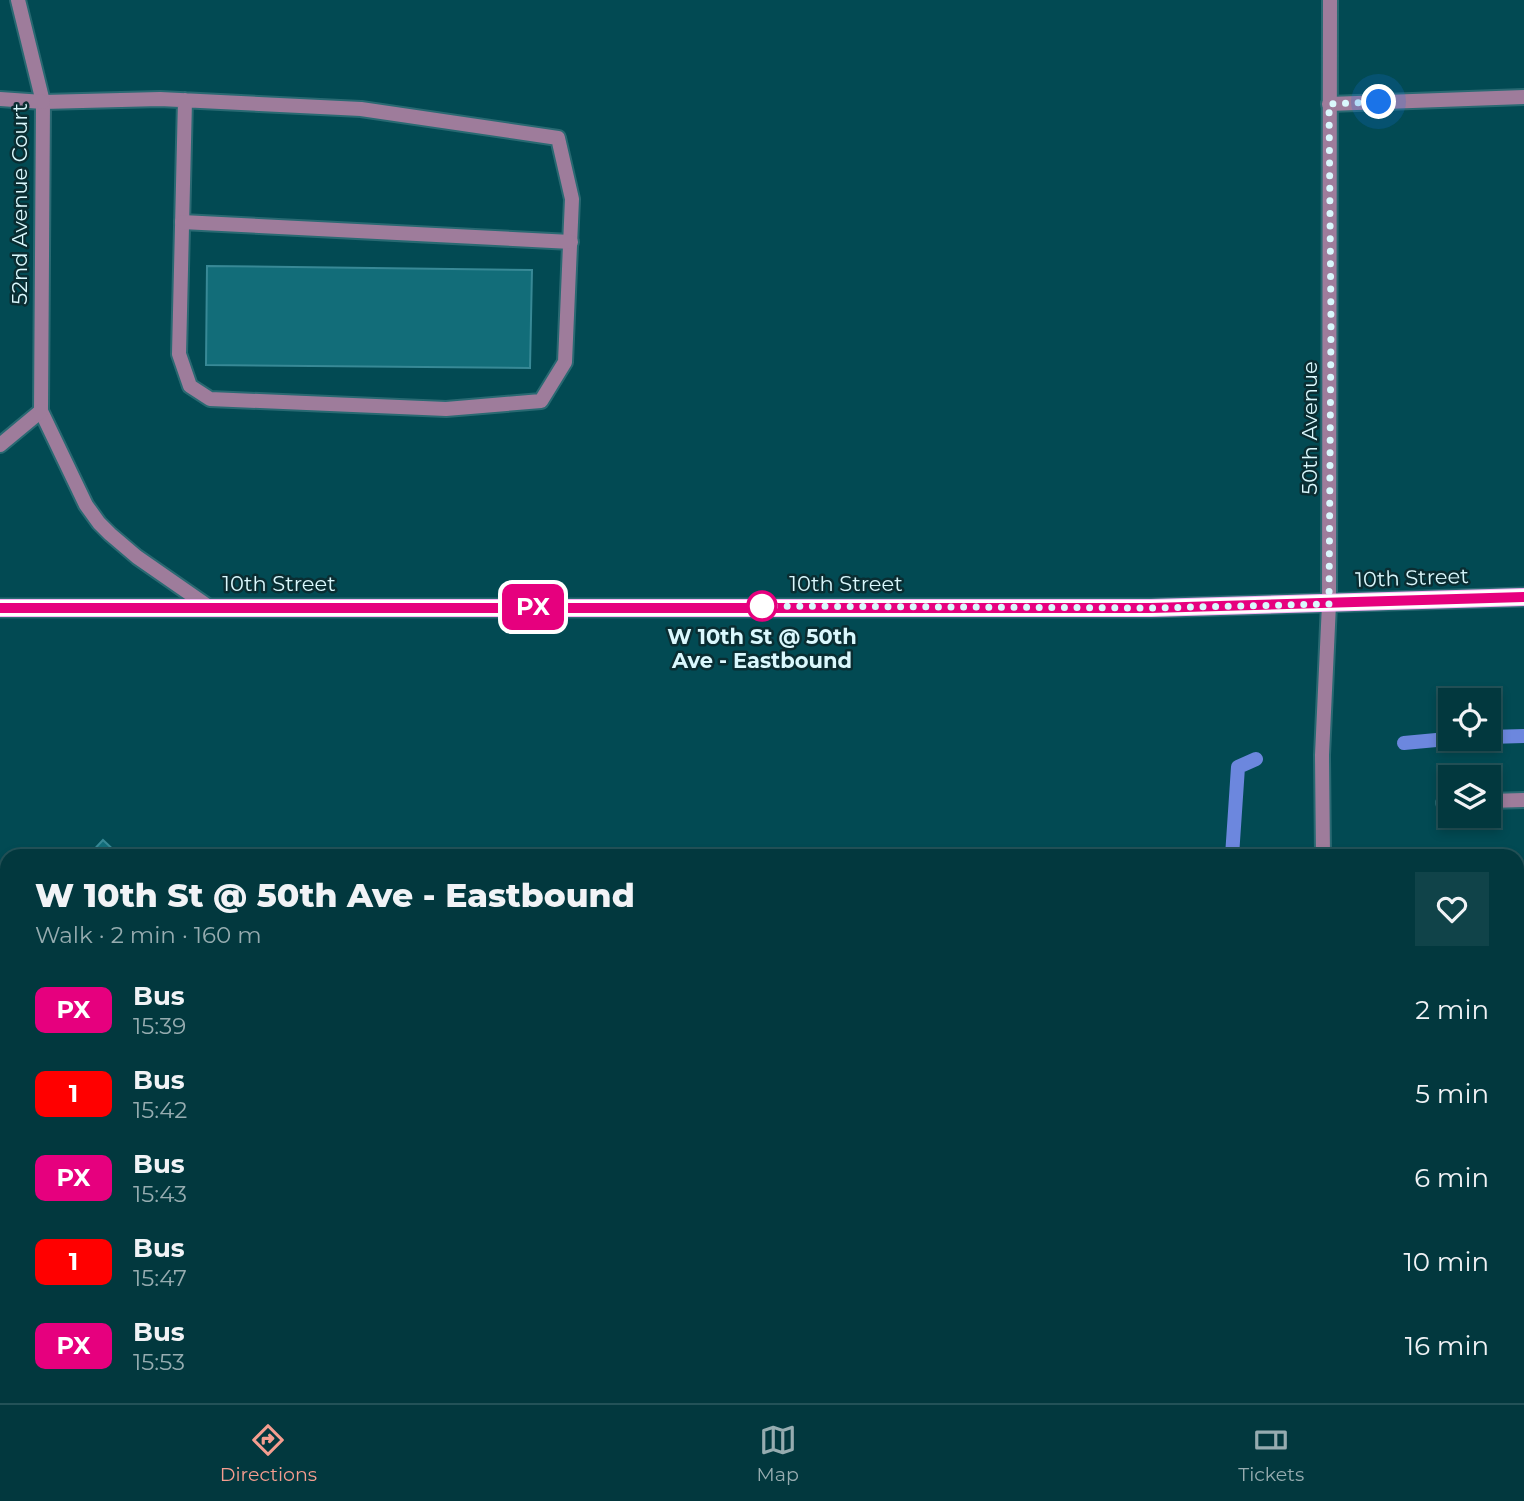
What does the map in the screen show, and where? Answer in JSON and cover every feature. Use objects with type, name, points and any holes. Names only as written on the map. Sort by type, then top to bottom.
[{"type":"main road","name":"10th Street","points":[[0,608],[1151,608],[1524,597]]},
{"type":"street","name":"52nd Avenue Court","points":[[18,0],[43,102],[41,411],[86,505],[104,528],[137,557],[209,607]]},
{"type":"street","name":"50th Avenue","points":[[1323,849],[1322,755],[1329,604],[1330,0]]},
{"type":"street","points":[[1329,104],[1524,97]]},
{"type":"street","points":[[0,99],[43,102],[160,99],[185,100],[361,110],[558,138],[572,200],[565,362],[541,401],[446,409],[210,399],[190,386],[179,354],[185,100]]},
{"type":"street","points":[[182,222],[570,243]]},
{"type":"street","points":[[0,445],[41,411]]},
{"type":"street","points":[[1501,801],[1524,800]]},
{"type":"building","points":[[207,266],[532,270],[530,368],[206,365]]},
{"type":"building","points":[[103,840],[113,849],[95,849]]},
{"type":"waterway","points":[[1501,737],[1524,736]]},
{"type":"waterway","points":[[1404,743],[1438,740]]},
{"type":"waterway","points":[[1232,849],[1238,767],[1256,759]]},
{"type":"bus line","name":"PX","points":[[0,608],[1151,608],[1524,597]]},
{"type":"place","name":"W 10th St @ 50th Ave - Eastbound","points":[[762,606]]},
{"type":"route","points":[[762,606],[1151,608],[1329,604],[1329,104],[1379,102]]}]
